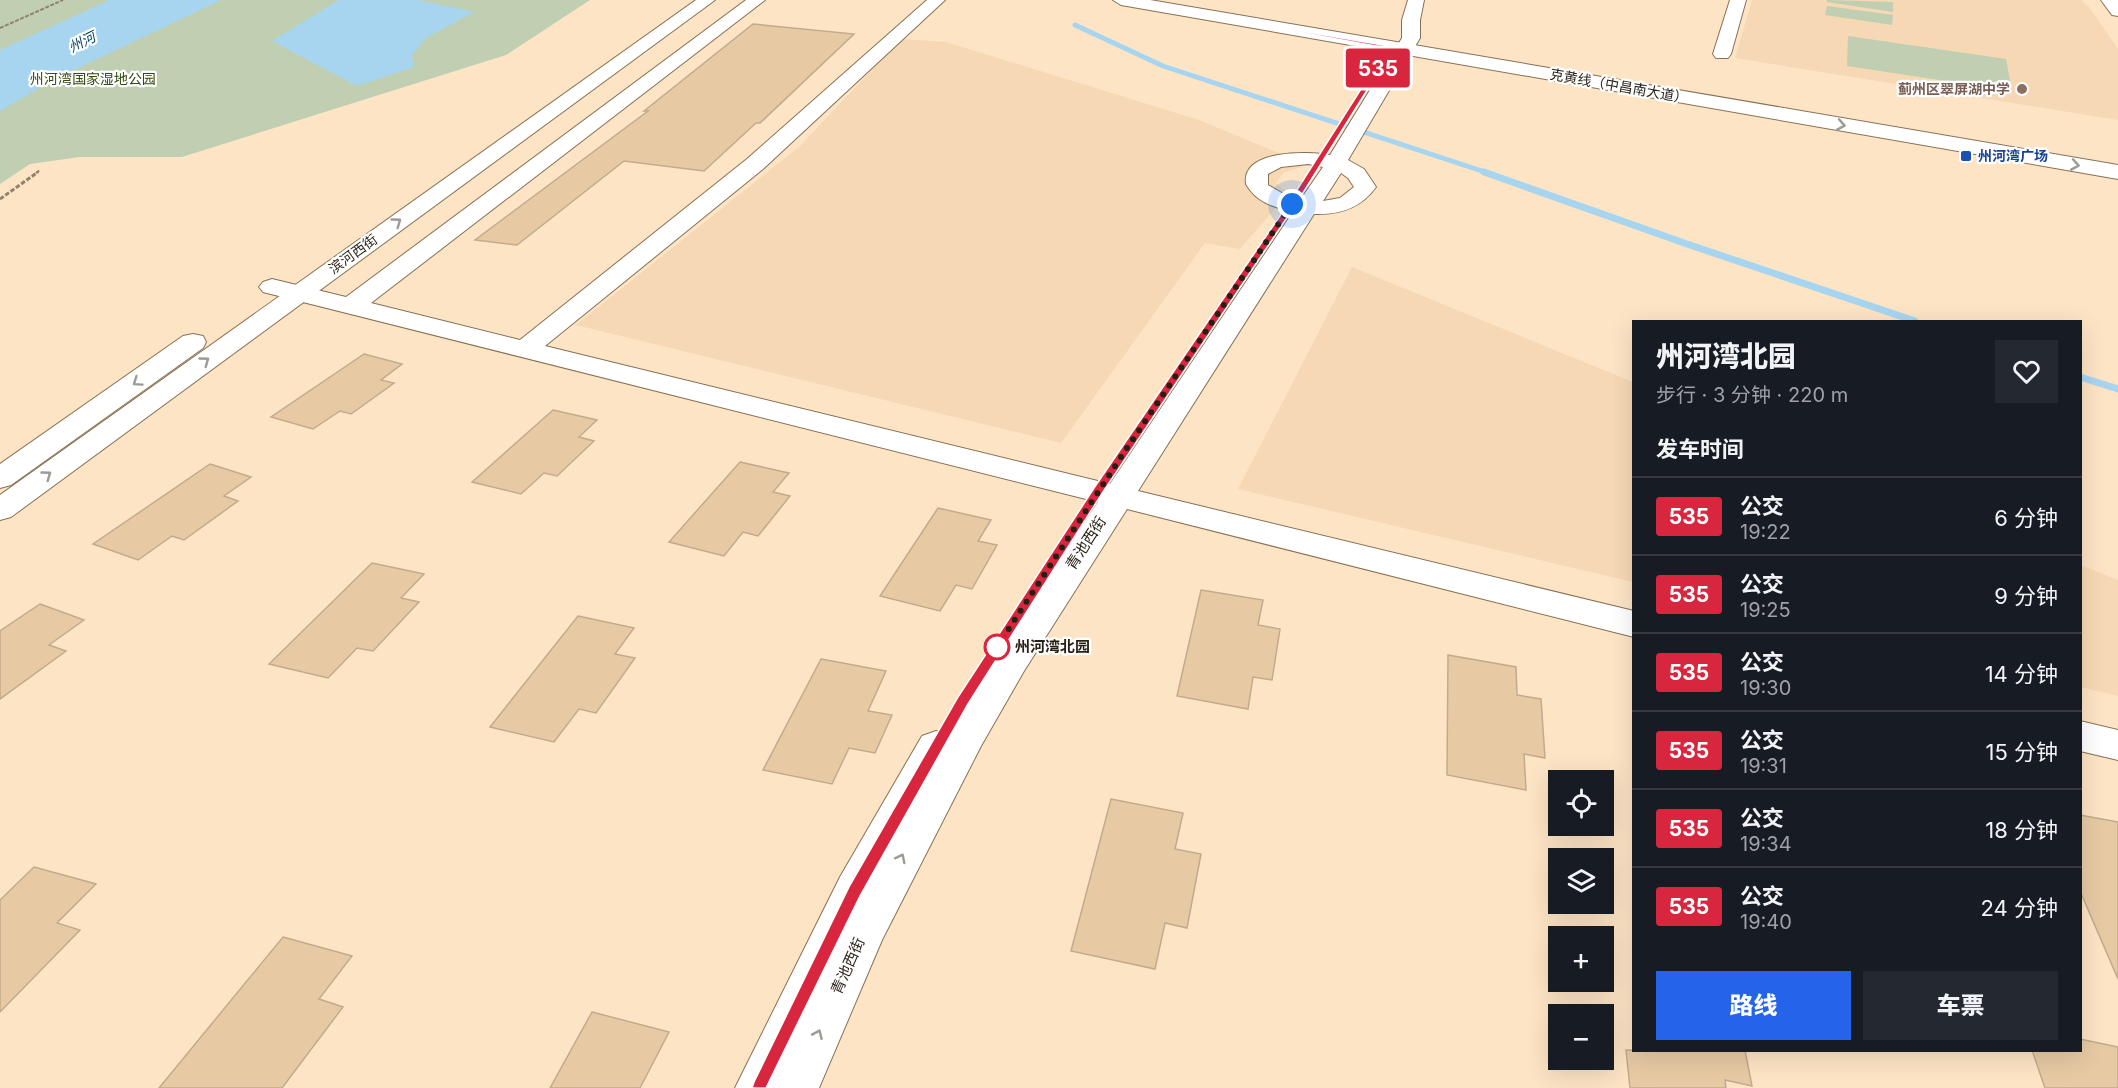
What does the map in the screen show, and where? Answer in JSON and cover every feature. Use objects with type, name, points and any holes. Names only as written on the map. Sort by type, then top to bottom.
[{"type":"main road","name":"滨河西街","points":[[0,510],[275,293],[684,0]]},
{"type":"main road","name":"滨河西街","points":[[275,293],[707,0]]},
{"type":"main road","points":[[351,306],[757,0]]},
{"type":"main road","points":[[524,350],[756,164],[937,0]]},
{"type":"main road","name":"克黄线（中昌南大道）","points":[[1120,0],[1403,38],[2118,156]]},
{"type":"main road","name":"克黄线（中昌南大道）","points":[[1188,0],[2118,172]]},
{"type":"main road","name":"青池西街","points":[[760,1088],[855,891],[963,700],[1108,493],[1300,205],[1403,38],[1416,0]]},
{"type":"main road","points":[[1722,54],[1738,0]]},
{"type":"main road","points":[[2109,0],[2118,12]]},
{"type":"main road","points":[[1300,205],[1269,196],[1259,189],[1256,181],[1257,173],[1276,162],[1291,159],[1342,139]]},
{"type":"main road","points":[[275,293],[351,306],[1632,624]]},
{"type":"main road","points":[[0,478],[213,328]]},
{"type":"main road","name":"青池西街","points":[[794,1088],[863,931],[966,738],[1108,493]]},
{"type":"main road","points":[[2082,736],[2118,745]]},
{"type":"path","points":[[0,28],[63,0]]},
{"type":"path","points":[[0,199],[40,170]]},
{"type":"shaded area","name":"蓟州区翠屏湖中学","points":[[1752,0],[2081,0],[2089,7],[2118,49],[2118,120],[1735,58]]},
{"type":"shaded area","points":[[901,39],[946,42],[1199,120],[1308,165],[1283,173],[1276,183],[1288,194],[1240,249],[1205,243],[1061,443],[576,325],[800,146]]},
{"type":"shaded area","points":[[1352,267],[1632,382],[1632,582],[1238,489]]},
{"type":"shaded area","points":[[2082,565],[2118,580],[2118,696],[2082,687]]},
{"type":"green space","name":"州河湾国家湿地公园","points":[[0,0],[590,0],[506,55],[182,157],[80,157],[30,164],[0,184]]},
{"type":"green space","points":[[1827,0],[1893,2],[1893,12],[1827,2]]},
{"type":"green space","points":[[1827,6],[1893,15],[1892,25],[1825,15]]},
{"type":"green space","points":[[1848,36],[2006,59],[2012,91],[1847,66]]},
{"type":"water","name":"州河","points":[[110,0],[221,0],[51,81],[0,111],[0,50]]},
{"type":"water","points":[[339,0],[417,0],[474,12],[426,38],[412,55],[414,67],[357,86],[272,41]]},
{"type":"building","points":[[753,24],[854,34],[760,123],[756,123],[704,171],[624,161],[517,245],[475,240],[648,111],[644,111]]},
{"type":"building","points":[[364,354],[402,364],[381,380],[394,383],[351,414],[340,411],[313,429],[271,417]]},
{"type":"building","points":[[553,410],[597,420],[579,437],[594,441],[557,476],[544,473],[521,494],[472,482]]},
{"type":"building","points":[[740,462],[789,473],[773,492],[790,496],[758,536],[743,532],[724,556],[669,542]]},
{"type":"building","points":[[210,464],[251,477],[224,496],[238,501],[184,540],[172,536],[138,560],[93,544]]},
{"type":"building","points":[[938,508],[991,520],[978,541],[997,545],[972,589],[956,585],[940,611],[880,596]]},
{"type":"building","points":[[372,563],[424,574],[401,598],[419,602],[373,651],[357,648],[328,678],[269,664]]},
{"type":"building","points":[[1201,590],[1263,600],[1258,625],[1280,629],[1272,680],[1253,677],[1248,709],[1177,696]]},
{"type":"building","points":[[40,604],[84,620],[49,645],[66,651],[0,699],[0,631]]},
{"type":"building","points":[[578,616],[634,628],[615,654],[635,658],[596,713],[579,709],[554,742],[490,727]]},
{"type":"building","points":[[1448,655],[1516,667],[1517,695],[1541,699],[1545,758],[1524,754],[1526,790],[1447,775]]},
{"type":"building","points":[[821,659],[886,671],[868,711],[892,715],[875,753],[849,748],[832,784],[763,770]]},
{"type":"building","points":[[1111,799],[1183,813],[1175,849],[1201,854],[1187,928],[1165,923],[1155,969],[1071,951]]},
{"type":"building","points":[[2082,815],[2118,822],[2118,979],[2082,896]]},
{"type":"building","points":[[34,867],[96,884],[57,923],[80,930],[0,1012],[0,900]]},
{"type":"building","points":[[283,937],[352,956],[319,999],[343,1007],[282,1088],[159,1088]]},
{"type":"building","points":[[592,1012],[669,1032],[640,1088],[550,1088]]},
{"type":"building","points":[[2082,1039],[2118,1047],[2118,1088],[2045,1088],[2033,1052],[2082,1052]]},
{"type":"building","points":[[1626,1050],[1632,1050],[1632,1052],[1745,1052],[1752,1086],[1725,1080],[1726,1088],[1630,1088]]},
{"type":"waterway","points":[[1075,25],[1163,66],[1488,173]]},
{"type":"waterway","points":[[1484,172],[1912,320]]},
{"type":"waterway","points":[[2082,378],[2118,389]]},
{"type":"bus line","name":"535","points":[[760,1088],[855,891],[963,700],[1098,491],[1292,204],[1390,47],[1121,0]]},
{"type":"place","name":"蓟州区翠屏湖中学","points":[[2022,89]]},
{"type":"place","name":"州河湾广场","points":[[1966,156]]},
{"type":"place","name":"州河湾北园","points":[[997,647]]},
{"type":"route","points":[[997,647],[1123,454],[1292,204]]}]
